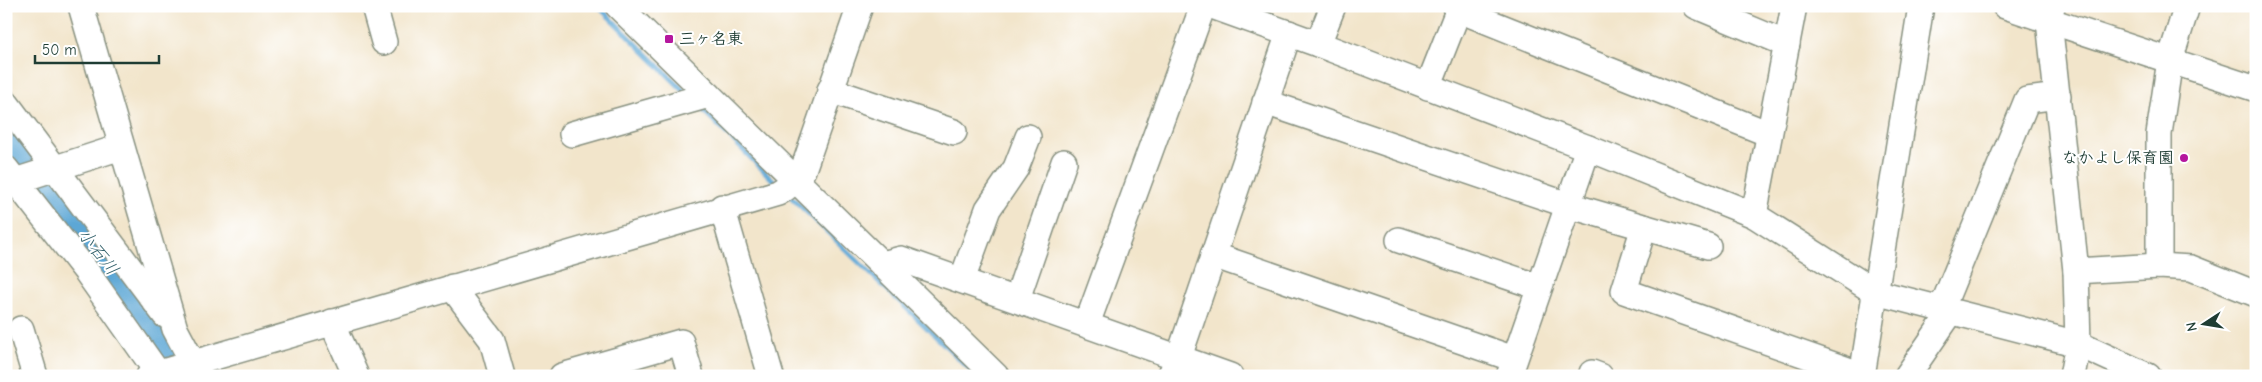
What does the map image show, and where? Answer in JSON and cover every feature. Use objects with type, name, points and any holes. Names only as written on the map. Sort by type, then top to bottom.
[{"type":"street","points":[[81,6],[175,329],[193,368]]},
{"type":"street","points":[[374,6],[384,42]]},
{"type":"street","points":[[618,6],[996,376]]},
{"type":"street","points":[[121,147],[56,168],[12,178],[86,271],[156,375],[193,368],[332,322],[722,207],[778,193],[796,180],[803,170],[860,6]]},
{"type":"street","points":[[1087,324],[1203,6]]},
{"type":"street","points":[[1212,6],[1318,44],[1754,214],[1875,292],[2078,344],[2148,376]]},
{"type":"street","points":[[1318,44],[1334,6]]},
{"type":"street","points":[[1696,6],[1787,44]]},
{"type":"street","points":[[1754,214],[1794,6]]},
{"type":"street","points":[[1644,227],[1624,291],[1862,375],[1921,6]]},
{"type":"street","points":[[2005,6],[2051,13],[2170,60],[2256,89]]},
{"type":"street","points":[[2159,266],[2159,134],[2170,60],[2187,6]]},
{"type":"street","points":[[1428,87],[1459,8],[1769,134]]},
{"type":"street","points":[[2051,13],[2076,271],[2078,344],[2072,376]]},
{"type":"street","points":[[1174,367],[1289,33]]},
{"type":"street","points":[[830,90],[954,132]]},
{"type":"street","points":[[572,134],[709,95]]},
{"type":"street","points":[[1907,376],[1946,311],[2027,100],[2058,96]]},
{"type":"street","points":[[1265,102],[1568,205],[1708,246]]},
{"type":"street","points":[[6,103],[175,329]]},
{"type":"street","points":[[962,280],[988,209],[1016,168],[1028,138]]},
{"type":"street","points":[[1213,255],[1511,367],[1588,148]]},
{"type":"street","points":[[1017,299],[1064,162]]},
{"type":"street","points":[[722,207],[771,376]]},
{"type":"street","points":[[1399,240],[1540,287]]},
{"type":"street","points":[[882,264],[900,259],[1087,324],[1174,367],[1230,376]]},
{"type":"street","points":[[2076,271],[2159,266],[2191,268],[2256,294]]},
{"type":"street","points":[[452,287],[492,340],[502,376]]},
{"type":"street","points":[[332,322],[356,376]]},
{"type":"street","points":[[22,329],[35,376]]},
{"type":"street","points":[[562,376],[617,368],[681,342],[691,376]]},
{"type":"waterway","points":[[598,6],[686,93]]},
{"type":"waterway","points":[[699,106],[778,185]]},
{"type":"waterway","name":"小石川","points":[[6,133],[168,343],[177,376]]},
{"type":"waterway","points":[[788,194],[977,376]]},
{"type":"place","name":"三ヶ名東","points":[[669,39]]},
{"type":"place","name":"なかよし保育園","points":[[2184,158]]}]
